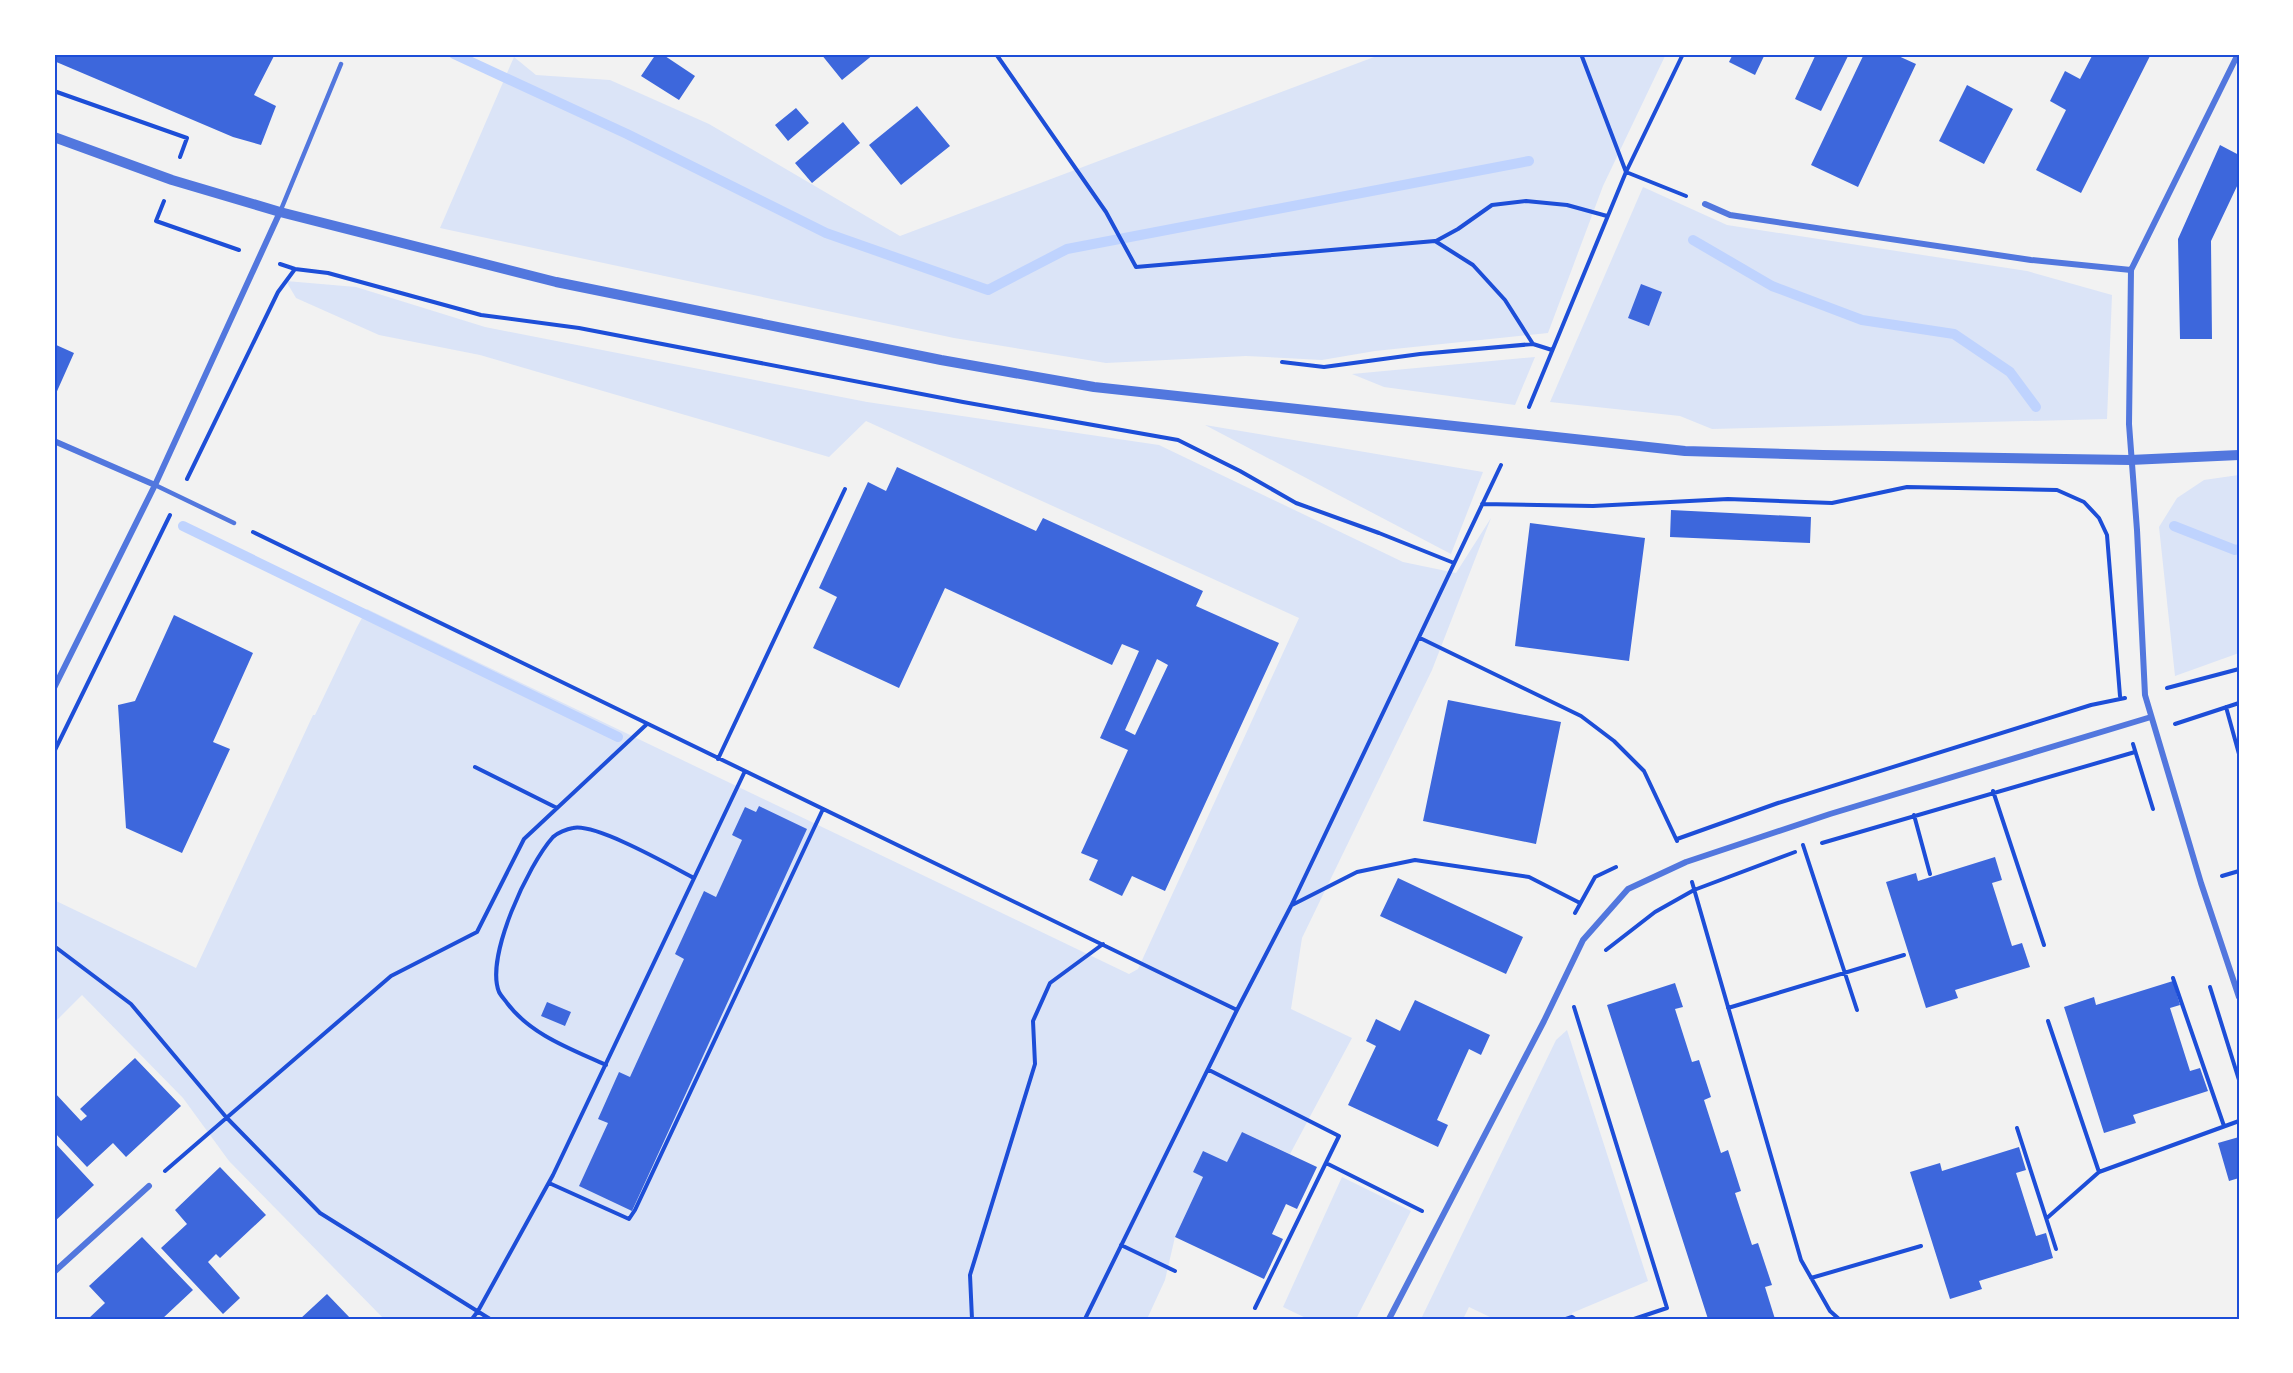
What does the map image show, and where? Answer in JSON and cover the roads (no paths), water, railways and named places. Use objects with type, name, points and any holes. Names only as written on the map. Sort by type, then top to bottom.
[{"type":"street","points":[[2238,54],[2131,270],[2130,460],[2137,530],[2145,694],[2201,883],[2239,997]]},
{"type":"street","points":[[54,137],[172,180],[280,212],[556,282],[940,360],[1094,387],[1557,438],[1697,451],[2130,460],[2239,455]]},
{"type":"street","points":[[1705,204],[1730,215],[1742,217],[2031,260],[2131,270]]},
{"type":"street","points":[[54,688],[155,485],[261,258],[280,212]]},
{"type":"street","points":[[54,441],[155,485]]},
{"type":"street","points":[[1389,1319],[1583,940],[1628,890],[1686,862],[1830,814],[2151,717]]},
{"type":"street","points":[[54,1272],[149,1186]]},
{"type":"lane","points":[[280,212],[341,63]]},
{"type":"lane","points":[[155,485],[234,523]]},
{"type":"waterway","points":[[454,54],[627,134],[826,233],[988,290],[1067,249],[1529,161]]},
{"type":"waterway","points":[[1693,240],[1772,286],[1862,320],[1954,334],[2010,372],[2036,407]]},
{"type":"waterway","points":[[183,526],[618,737]]},
{"type":"waterway","points":[[2174,526],[2235,550],[2239,549]]}]
